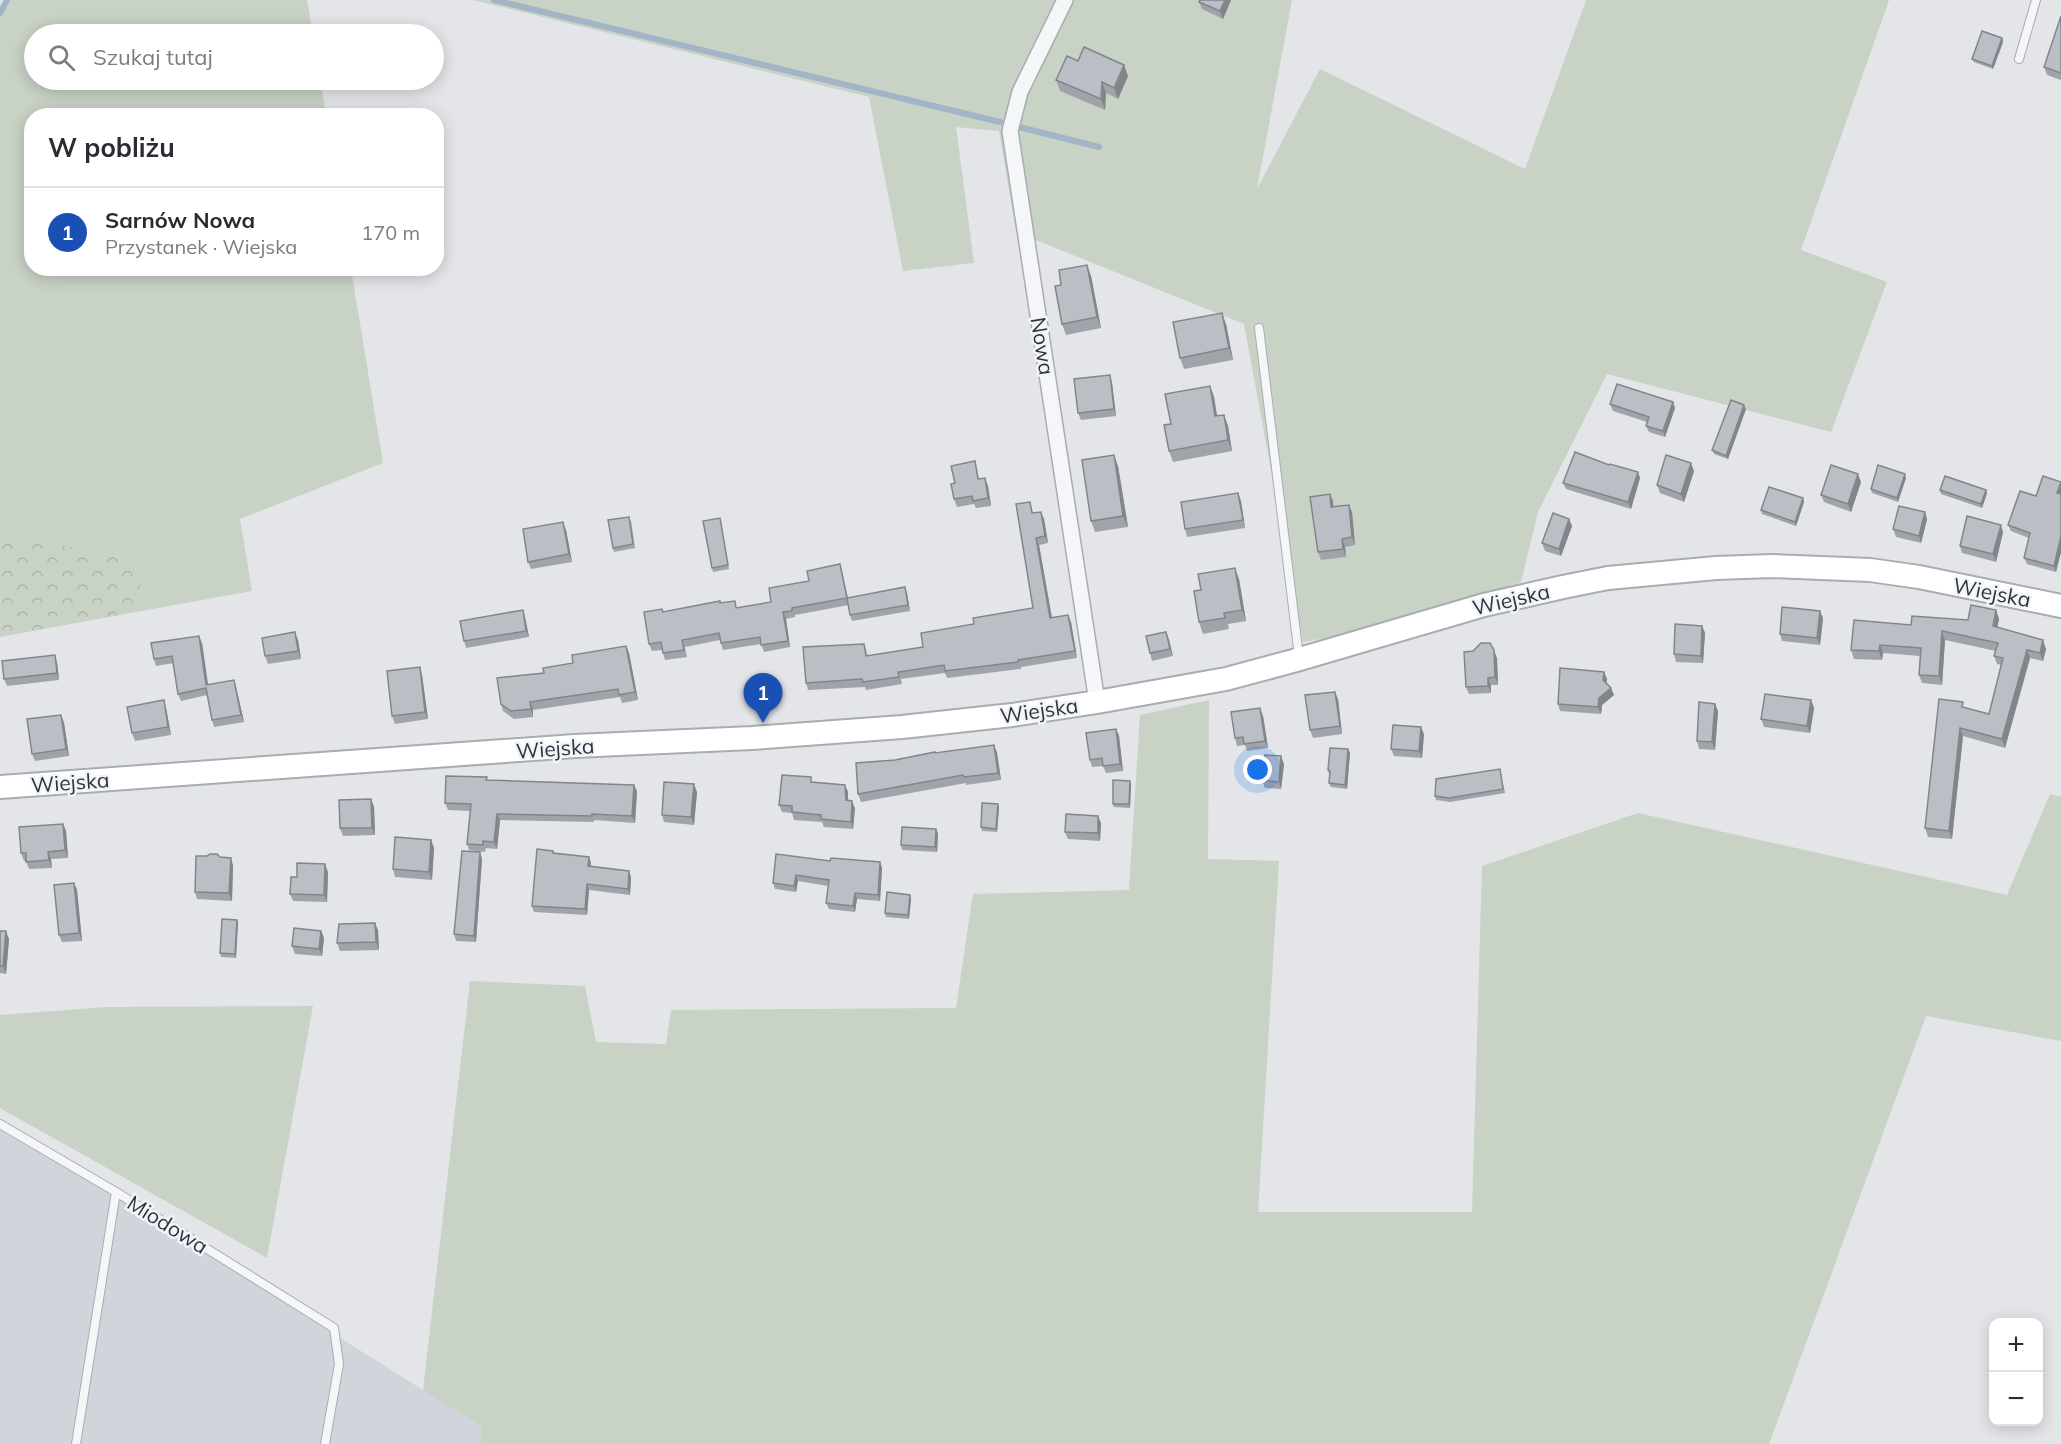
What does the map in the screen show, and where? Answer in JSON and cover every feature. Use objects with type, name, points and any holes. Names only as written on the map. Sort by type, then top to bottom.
[{"type":"street","name":"Nowa","points":[[1065,0],[1020,92],[1010,131],[1097,702]]},
{"type":"street","name":"Wiejska","points":[[0,787],[564,747],[752,738],[902,727],[1012,715],[1226,679],[1299,660],[1484,604],[1563,587],[1608,578],[1716,568],[1772,566],[1870,570],[1920,577],[2061,606]]},
{"type":"lane","points":[[2019,59],[2036,0]]},
{"type":"lane","points":[[1259,328],[1299,660]]},
{"type":"lane","name":"Miodowa","points":[[0,1124],[116,1192],[334,1328],[339,1364],[325,1444]]},
{"type":"lane","points":[[76,1444],[116,1192]]},
{"type":"shaded area","points":[[0,1124],[482,1427],[480,1444],[0,1444]]},
{"type":"green space","points":[[7,0],[307,0],[311,24],[24,24],[24,90],[322,90],[325,108],[24,108],[24,276],[352,276],[383,463],[240,519],[252,591],[147,610],[133,560],[0,532],[0,15]]},
{"type":"green space","points":[[473,0],[1292,0],[1257,189],[1320,69],[1525,169],[1586,0],[1889,0],[1801,250],[1887,282],[1831,432],[1607,374],[1538,512],[1521,582],[1374,629],[1303,642],[1244,324],[1016,232],[999,131],[956,127],[974,263],[903,271],[869,97]]},
{"type":"green space","points":[[0,532],[133,560],[147,610],[0,637]]},
{"type":"green space","points":[[1209,700],[1208,859],[1279,861],[1258,1212],[1472,1212],[1482,866],[1638,813],[2007,895],[2050,794],[2061,797],[2061,1041],[1926,1016],[1769,1444],[480,1444],[482,1427],[423,1390],[470,981],[585,986],[596,1042],[666,1044],[671,1010],[956,1008],[973,894],[1129,890],[1140,715]]},
{"type":"green space","points":[[313,1006],[267,1258],[0,1108],[0,1015],[107,1007]]},
{"type":"building","points":[[1200,0],[1225,0],[1220,11],[1199,2]]},
{"type":"building","points":[[2061,16],[2061,73],[2044,67]]},
{"type":"building","points":[[1982,31],[2002,38],[1992,66],[1972,59]]},
{"type":"building","points":[[1084,47],[1124,65],[1114,88],[1102,82],[1101,99],[1056,80],[1067,56],[1078,61]]},
{"type":"building","points":[[1087,265],[1097,317],[1062,324],[1055,286],[1061,285],[1059,270]]},
{"type":"building","points":[[1222,313],[1229,348],[1180,358],[1173,322]]},
{"type":"building","points":[[1110,375],[1114,409],[1078,413],[1074,379]]},
{"type":"building","points":[[1617,384],[1673,402],[1663,431],[1646,426],[1649,417],[1610,404]]},
{"type":"building","points":[[1210,386],[1215,416],[1224,415],[1228,440],[1169,451],[1164,425],[1171,424],[1165,394]]},
{"type":"building","points":[[1731,400],[1744,405],[1726,456],[1712,450]]},
{"type":"building","points":[[1575,452],[1609,465],[1638,472],[1628,502],[1563,483]]},
{"type":"building","points":[[1114,455],[1123,516],[1091,521],[1082,460]]},
{"type":"building","points":[[1666,455],[1691,463],[1681,494],[1657,485]]},
{"type":"building","points":[[975,461],[978,479],[985,478],[988,498],[973,501],[972,496],[954,499],[951,484],[955,483],[951,466]]},
{"type":"building","points":[[1831,465],[1858,474],[1848,504],[1821,495]]},
{"type":"building","points":[[1878,465],[1905,474],[1897,498],[1871,489]]},
{"type":"building","points":[[1945,476],[1986,490],[1981,504],[1940,490]]},
{"type":"building","points":[[2043,476],[2061,482],[2057,493],[2061,494],[2061,536],[2054,566],[2024,558],[2030,533],[2008,525],[2020,491],[2036,496]]},
{"type":"building","points":[[1769,487],[1803,498],[1795,522],[1761,510]]},
{"type":"building","points":[[1238,493],[1243,520],[1185,529],[1181,502]]},
{"type":"building","points":[[1330,494],[1331,507],[1349,505],[1352,537],[1342,539],[1343,549],[1318,552],[1310,497]]},
{"type":"building","points":[[1030,502],[1032,513],[1041,512],[1045,536],[1036,538],[1050,618],[1068,615],[1075,651],[1018,660],[1018,662],[945,671],[944,665],[898,672],[899,677],[863,682],[862,679],[806,683],[803,647],[864,644],[866,656],[923,647],[921,633],[974,624],[973,618],[1033,608],[1016,504]]},
{"type":"building","points":[[1899,506],[1925,512],[1919,536],[1893,529]]},
{"type":"building","points":[[1553,513],[1569,519],[1559,549],[1542,543]]},
{"type":"building","points":[[1967,516],[2001,525],[1993,554],[1960,546]]},
{"type":"building","points":[[629,517],[633,544],[613,548],[608,520]]},
{"type":"building","points":[[720,518],[728,565],[712,568],[703,521]]},
{"type":"building","points":[[563,522],[569,554],[528,562],[523,529]]},
{"type":"building","points":[[840,564],[847,598],[792,608],[792,611],[783,612],[788,641],[761,645],[760,637],[721,643],[719,633],[682,640],[684,650],[663,653],[661,642],[649,644],[644,612],[662,609],[663,612],[720,601],[720,603],[735,601],[736,608],[771,602],[769,588],[809,581],[807,571]]},
{"type":"building","points":[[1235,568],[1242,610],[1224,613],[1225,618],[1199,622],[1194,591],[1201,590],[1198,574]]},
{"type":"building","points":[[905,587],[908,605],[850,615],[847,598]]},
{"type":"building","points":[[1971,605],[1996,610],[1993,626],[2043,640],[2040,653],[2027,650],[2002,739],[1960,728],[1949,831],[1925,828],[1939,699],[1963,702],[1962,707],[1989,714],[2003,658],[1994,656],[1998,643],[1942,631],[1939,676],[1919,675],[1921,648],[1880,645],[1879,651],[1851,650],[1854,620],[1911,625],[1912,616],[1968,620]]},
{"type":"building","points":[[1782,607],[1820,611],[1817,638],[1780,634]]},
{"type":"building","points":[[523,610],[526,631],[464,641],[460,621]]},
{"type":"building","points":[[1675,624],[1702,626],[1701,656],[1674,654]]},
{"type":"building","points":[[295,632],[298,651],[265,656],[262,638]]},
{"type":"building","points":[[1166,632],[1170,649],[1150,653],[1146,636]]},
{"type":"building","points":[[199,636],[206,685],[234,680],[241,715],[212,720],[206,688],[178,694],[172,656],[154,659],[151,643]]},
{"type":"building","points":[[1481,643],[1490,643],[1494,650],[1495,677],[1488,678],[1488,686],[1466,687],[1464,652],[1473,651]]},
{"type":"building","points":[[626,646],[635,692],[619,695],[618,689],[530,702],[531,709],[511,711],[501,704],[497,678],[544,673],[543,668],[573,663],[572,655]]},
{"type":"building","points":[[55,655],[57,673],[4,679],[2,661]]},
{"type":"building","points":[[420,667],[425,712],[392,716],[387,671]]},
{"type":"building","points":[[1560,668],[1604,672],[1603,680],[1611,688],[1599,698],[1598,707],[1558,704]]},
{"type":"building","points":[[1335,692],[1340,726],[1310,730],[1305,695]]},
{"type":"building","points":[[1765,694],[1811,700],[1807,726],[1761,719]]},
{"type":"building","points":[[164,700],[168,727],[132,733],[127,707]]},
{"type":"building","points":[[1699,702],[1715,704],[1712,742],[1697,741]]},
{"type":"building","points":[[1260,708],[1265,741],[1244,744],[1243,737],[1235,738],[1231,712]]},
{"type":"building","points":[[61,715],[66,749],[32,754],[27,719]]},
{"type":"building","points":[[1393,725],[1421,727],[1419,751],[1391,749]]},
{"type":"building","points":[[1116,729],[1120,764],[1103,766],[1102,758],[1090,760],[1086,733]]},
{"type":"building","points":[[994,745],[998,773],[964,777],[963,775],[858,794],[856,763],[895,760],[935,752]]},
{"type":"building","points":[[1330,748],[1348,749],[1345,785],[1329,783]]},
{"type":"building","points":[[1265,755],[1281,756],[1279,782],[1262,780]]},
{"type":"building","points":[[1500,769],[1503,789],[1449,798],[1435,796],[1436,779]]},
{"type":"building","points":[[782,775],[811,777],[811,782],[845,785],[846,800],[852,801],[851,822],[821,819],[821,815],[792,812],[792,806],[779,805]]},
{"type":"building","points":[[446,776],[487,777],[486,780],[634,785],[632,816],[497,814],[494,842],[483,841],[483,845],[467,844],[471,804],[445,803]]},
{"type":"building","points":[[1113,780],[1130,781],[1129,804],[1113,804]]},
{"type":"building","points":[[664,782],[694,784],[691,817],[662,815]]},
{"type":"building","points":[[371,799],[372,828],[340,828],[339,800]]},
{"type":"building","points":[[982,803],[998,804],[996,829],[981,827]]},
{"type":"building","points":[[1066,814],[1098,816],[1098,833],[1065,832]]},
{"type":"building","points":[[63,824],[65,850],[48,852],[49,860],[26,862],[26,853],[21,853],[19,827]]},
{"type":"building","points":[[902,827],[936,829],[935,847],[901,845]]},
{"type":"building","points":[[395,837],[431,840],[429,872],[393,869]]},
{"type":"building","points":[[537,849],[589,857],[588,866],[629,871],[628,889],[587,884],[585,909],[532,906]]},
{"type":"building","points":[[462,851],[480,852],[474,936],[454,934]]},
{"type":"building","points":[[210,854],[231,858],[229,893],[195,892],[196,856]]},
{"type":"building","points":[[776,854],[830,861],[831,858],[880,862],[878,895],[855,893],[853,906],[826,903],[829,880],[796,875],[794,886],[773,883]]},
{"type":"building","points":[[297,863],[325,864],[324,895],[290,894],[291,877],[297,877]]},
{"type":"building","points":[[74,883],[79,933],[59,935],[54,885]]},
{"type":"building","points":[[887,892],[910,895],[908,915],[885,913]]},
{"type":"building","points":[[222,919],[237,920],[235,954],[220,953]]},
{"type":"building","points":[[375,923],[376,942],[337,943],[339,924]]},
{"type":"building","points":[[294,928],[321,931],[319,949],[292,946]]},
{"type":"building","points":[[0,931],[6,931],[3,966],[0,966]]},
{"type":"waterway","points":[[0,13],[7,0]]},
{"type":"waterway","points":[[494,0],[1000,122]]},
{"type":"waterway","points":[[1019,127],[1099,147]]},
{"type":"place","name":"Sarnów Nowa","points":[[763,723]]}]
